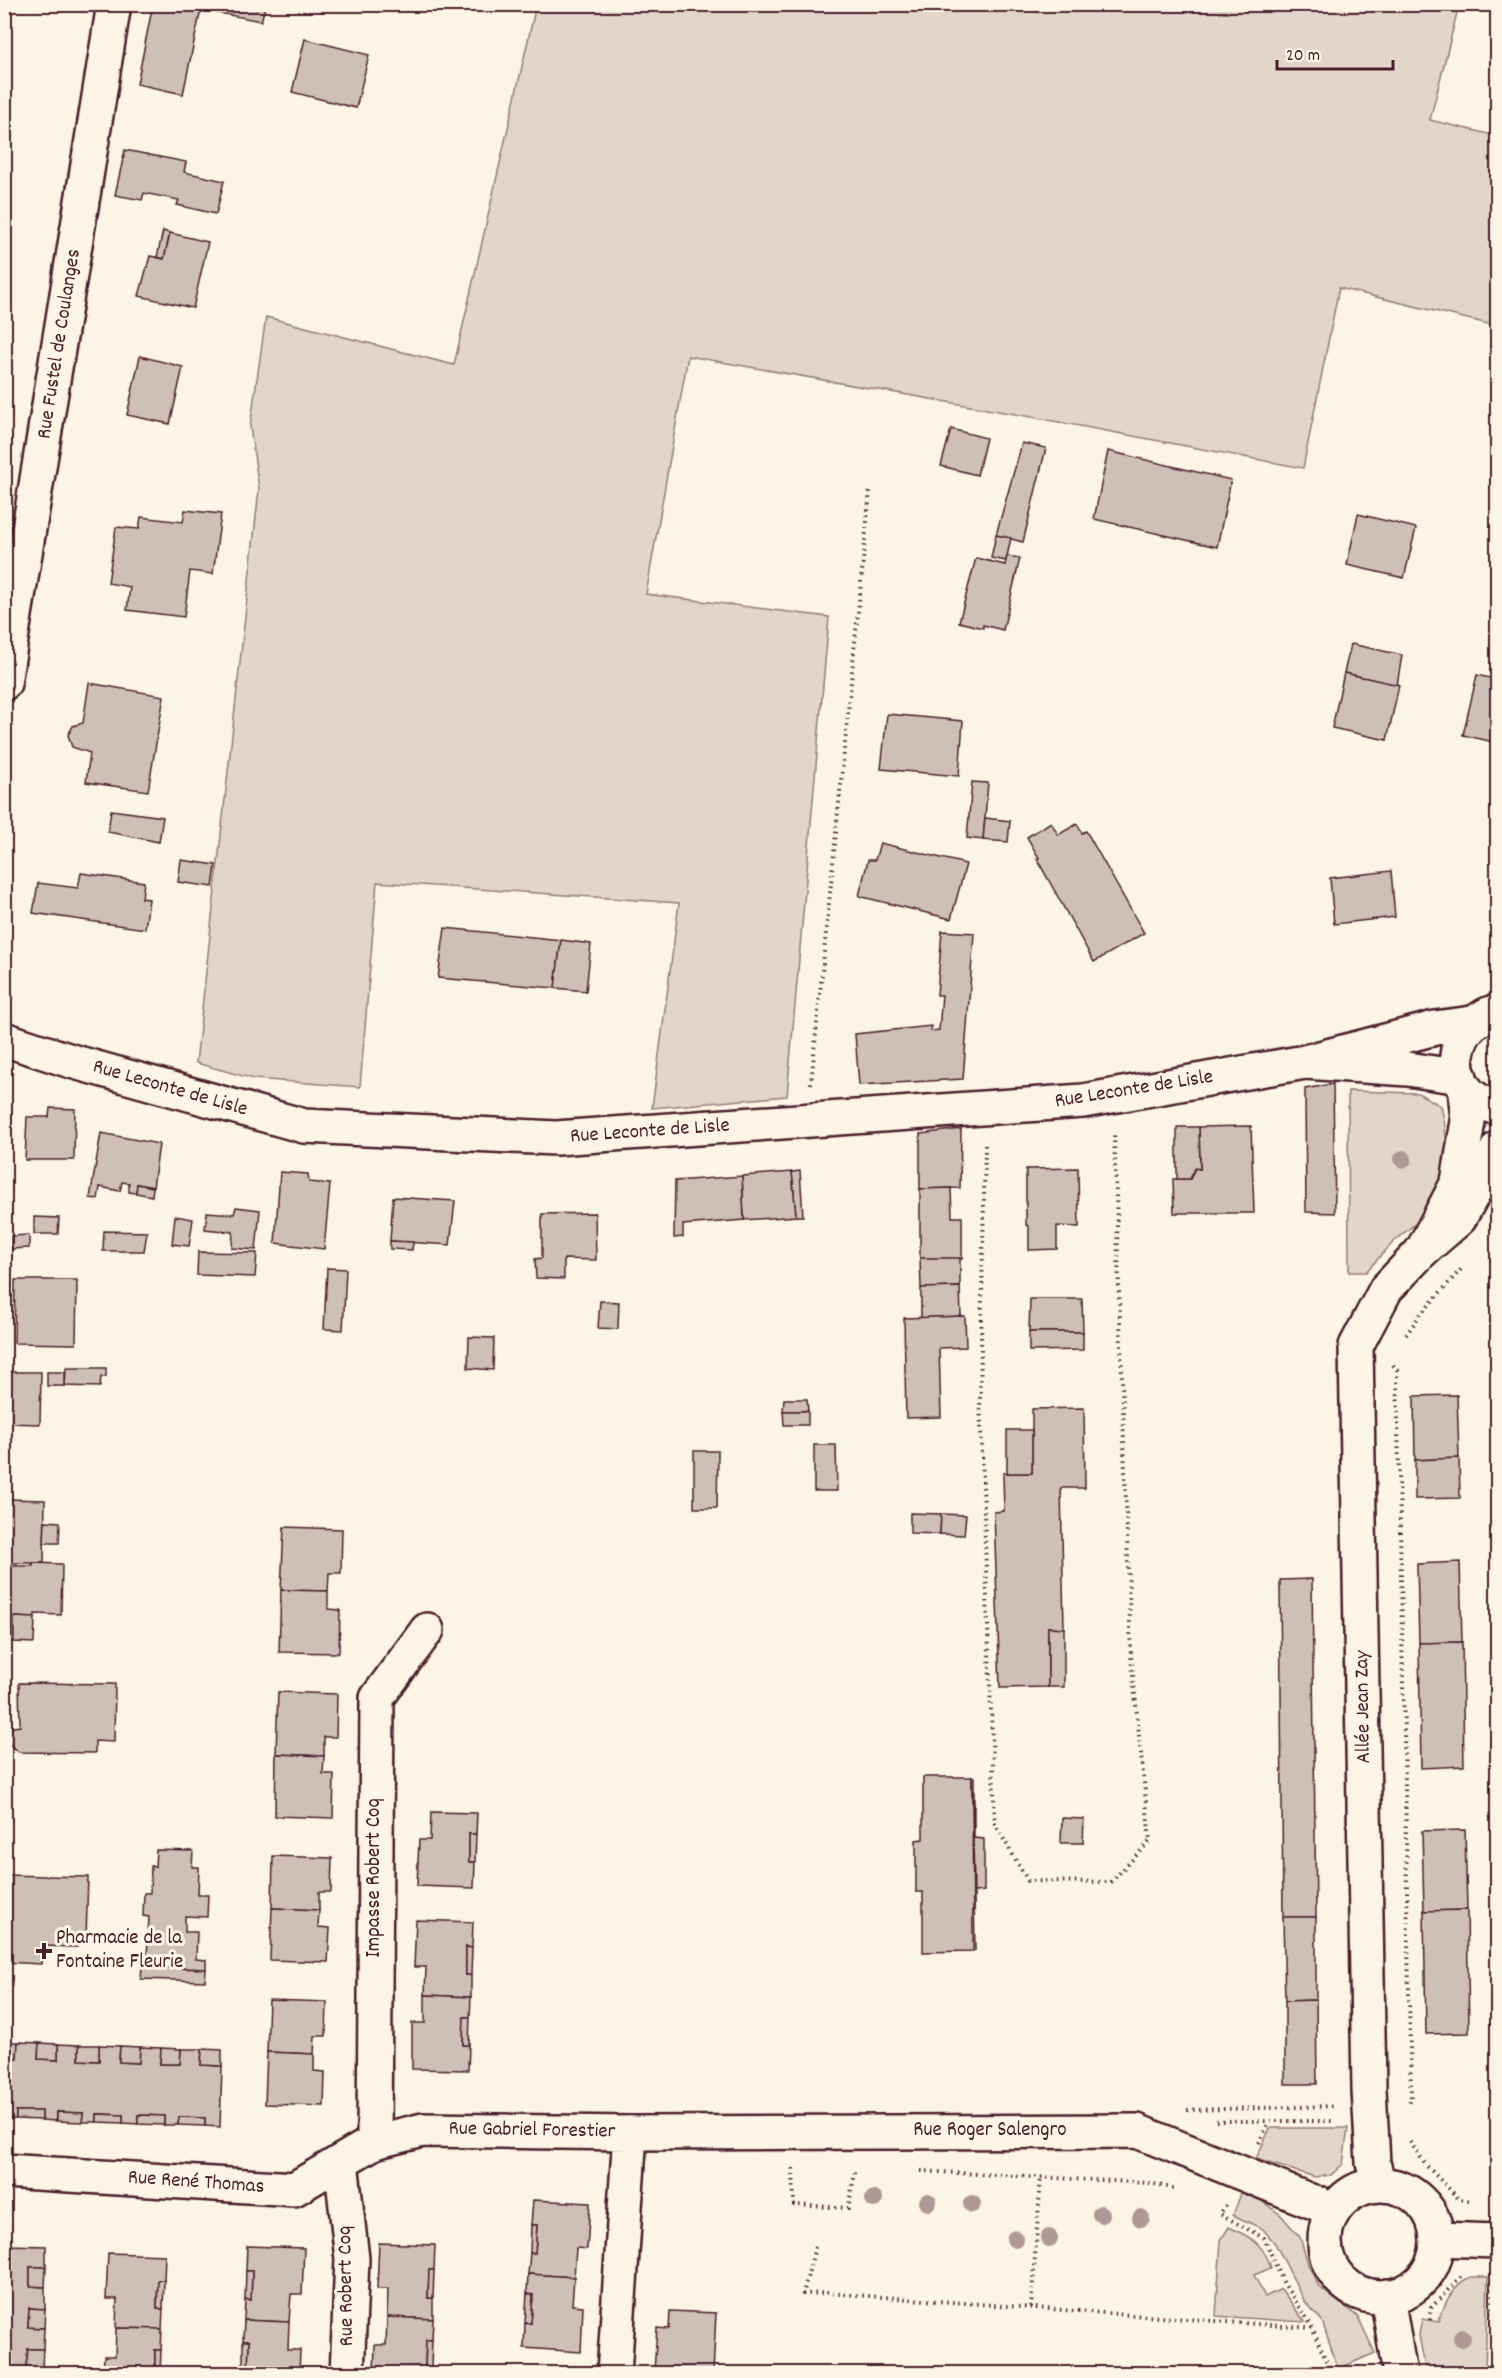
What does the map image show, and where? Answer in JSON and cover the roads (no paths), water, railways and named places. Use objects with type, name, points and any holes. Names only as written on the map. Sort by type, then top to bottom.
[{"type":"street","name":"Rue Fustel de Coulanges","points":[[4,683],[114,4]]},
{"type":"street","name":"Rue Leconte de Lisle","points":[[4,1039],[304,1126],[556,1138],[1113,1097],[1305,1062],[1435,1028],[1488,1009]]},
{"type":"street","name":"Allée Jean Zay","points":[[1422,1251],[1458,1182],[1468,1121],[1463,1083],[1456,1066],[1459,1042],[1488,1009]]},
{"type":"street","name":"Rue Leconte de Lisle","points":[[1305,1062],[1408,1069],[1463,1083]]},
{"type":"street","points":[[1463,1083],[1483,1104],[1497,1108]]},
{"type":"street","name":"Allée Jean Zay","points":[[1379,2184],[1373,2163],[1369,2089],[1356,1346],[1386,1288],[1422,1251],[1459,1219],[1497,1149]]},
{"type":"street","name":"Impasse Robert Coq","points":[[374,2142],[377,1698],[427,1630]]},
{"type":"street","name":"Rue Gabriel Forestier","points":[[374,2142],[423,2130],[630,2133],[614,2373]]},
{"type":"street","name":"Rue Roger Salengro","points":[[630,2133],[1137,2131],[1333,2210]]},
{"type":"street","name":"Rue René Thomas","points":[[4,2170],[294,2190],[374,2142]]},
{"type":"street","name":"Rue Robert Coq","points":[[341,2162],[352,2259],[347,2373]]},
{"type":"street","points":[[1379,2184],[1406,2190],[1427,2207],[1437,2232],[1435,2259],[1420,2282],[1397,2295],[1370,2296],[1346,2284],[1329,2263],[1325,2236],[1333,2210],[1353,2192],[1379,2184]]},
{"type":"street","points":[[1437,2239],[1495,2250]]},
{"type":"street","points":[[1387,2296],[1399,2367]]},
{"type":"place","name":"Pharmacie de la Fontaine Fleurie","points":[[44,1951]]}]
